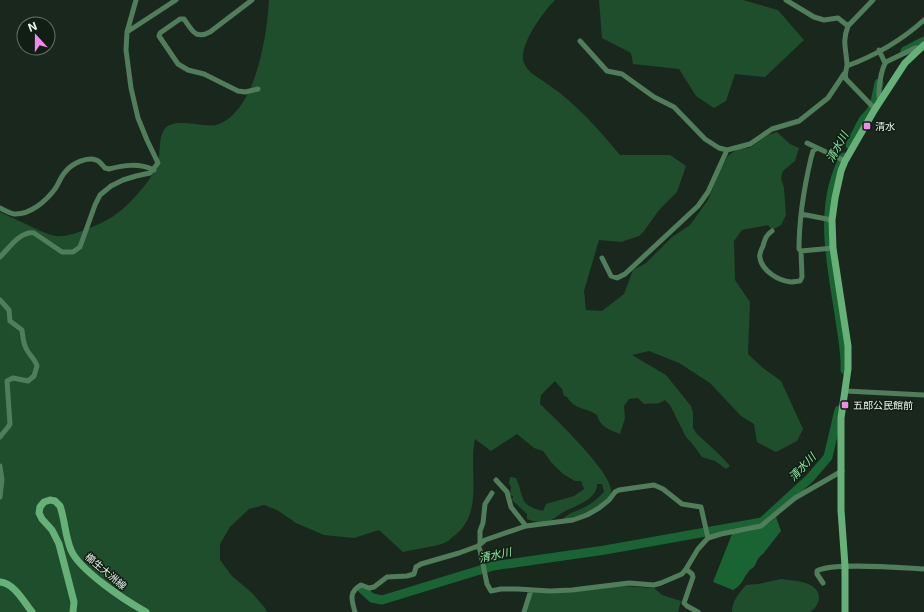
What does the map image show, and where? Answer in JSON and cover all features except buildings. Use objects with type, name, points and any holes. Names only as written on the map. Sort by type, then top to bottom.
[{"type":"street","points":[[0,257],[20,236],[29,232],[34,233],[62,252],[73,252],[80,247],[94,206],[100,195],[111,186],[123,180],[150,173],[154,170],[158,163],[138,118],[131,88],[126,50],[127,32],[136,0]]},
{"type":"street","points":[[127,32],[176,0]]},
{"type":"street","points":[[252,0],[205,35],[201,36],[196,34],[184,19],[180,19],[160,33],[159,36],[178,64],[188,70],[204,74],[238,91],[245,92],[258,89]]},
{"type":"street","points":[[786,0],[814,17],[824,20],[838,18],[848,26]]},
{"type":"street","points":[[580,42],[607,71],[622,74],[654,97],[674,107],[705,139],[719,148],[727,150],[750,144],[772,129],[799,121],[828,98],[844,74],[847,66],[844,39],[848,26],[873,0]]},
{"type":"street","points":[[847,66],[860,61],[908,34],[924,20]]},
{"type":"street","points":[[885,64],[915,48],[923,46]]},
{"type":"street","points":[[845,612],[841,418],[846,391],[848,346],[832,248],[834,198],[845,161],[875,109],[905,63],[923,46]]},
{"type":"street","points":[[880,50],[885,64],[881,80],[880,101]]},
{"type":"street","points":[[844,74],[846,79],[875,109]]},
{"type":"street","points":[[807,143],[845,161]]},
{"type":"street","points":[[772,231],[766,235],[760,258],[762,266],[769,272],[784,280],[791,282],[800,281],[802,277],[799,248],[801,214],[811,158],[813,151],[817,148]]},
{"type":"street","points":[[602,258],[611,276],[617,278],[625,274],[698,206],[708,192],[727,150]]},
{"type":"street","points":[[0,208],[13,214],[21,214],[36,208],[54,190],[66,170],[75,164],[88,159],[95,159],[108,169],[132,165],[146,166],[154,170]]},
{"type":"street","points":[[801,214],[832,220]]},
{"type":"street","points":[[800,251],[832,248]]},
{"type":"street","points":[[0,300],[9,310],[10,321],[22,330],[24,344],[37,366],[34,376],[28,381],[13,378],[7,381],[10,424],[0,437]]},
{"type":"street","points":[[846,391],[924,395]]},
{"type":"street","points":[[0,466],[2,480],[0,497]]},
{"type":"street","points":[[492,493],[485,504],[479,544],[487,584],[491,591],[501,589],[572,590],[629,583],[661,583],[682,574],[698,549],[708,538],[761,526],[795,498],[842,471]]},
{"type":"street","points":[[496,480],[507,492],[511,507],[526,526]]},
{"type":"street","points":[[355,612],[351,601],[354,593],[361,585],[369,588],[374,587],[387,577],[407,576],[414,574],[416,567],[421,564],[459,553],[485,540],[526,526],[573,520],[587,515],[609,500],[615,492],[654,485],[663,489],[682,504],[701,507],[708,538]]},
{"type":"street","name":"櫛生大洲線","points":[[73,612],[74,602],[59,544],[52,530],[42,519],[39,513],[40,507],[44,502],[50,500],[55,501],[60,506],[69,545],[74,557],[115,593],[146,612]]},
{"type":"street","points":[[823,583],[817,574],[817,571],[828,567],[845,566],[924,569]]},
{"type":"street","points":[[686,569],[692,574],[693,577],[684,603],[698,612]]},
{"type":"street","points":[[0,582],[6,582],[32,612]]},
{"type":"street","points":[[524,612],[531,590]]},
{"type":"shaded area","points":[[269,0],[555,0],[533,30],[524,48],[524,63],[528,70],[577,108],[620,155],[670,155],[686,166],[677,192],[659,210],[639,236],[621,242],[599,240],[584,291],[586,310],[602,311],[624,294],[633,270],[646,263],[672,237],[690,225],[708,200],[720,170],[728,156],[737,149],[749,148],[768,135],[777,132],[790,144],[799,148],[795,161],[783,171],[781,178],[784,188],[786,215],[781,225],[772,230],[768,225],[742,230],[734,241],[735,280],[750,302],[748,354],[763,368],[781,381],[803,429],[797,441],[776,452],[757,442],[754,424],[741,416],[710,383],[679,363],[649,351],[632,355],[666,375],[691,406],[693,413],[693,428],[697,434],[730,466],[726,469],[715,461],[702,457],[686,437],[670,405],[665,400],[657,403],[644,404],[638,398],[629,399],[624,406],[625,418],[620,434],[603,425],[598,419],[597,415],[574,405],[567,397],[564,396],[562,389],[555,381],[541,395],[540,404],[569,433],[602,471],[609,482],[611,490],[608,498],[604,502],[584,514],[562,520],[593,502],[604,492],[602,484],[597,484],[596,490],[589,499],[551,520],[538,522],[527,519],[527,514],[512,500],[513,496],[510,495],[510,477],[516,478],[526,503],[535,509],[543,511],[546,504],[574,496],[584,489],[581,481],[575,481],[563,474],[543,451],[534,448],[517,434],[491,451],[475,439],[473,451],[474,490],[469,515],[464,526],[447,542],[403,552],[379,530],[354,538],[324,535],[296,523],[277,510],[264,505],[249,509],[230,527],[220,544],[220,560],[232,576],[252,593],[267,612],[0,612],[0,212],[43,232],[59,236],[66,236],[90,228],[118,213],[137,195],[156,168],[159,159],[162,134],[168,126],[181,123],[210,126],[216,125],[230,118],[241,105],[250,89],[257,71],[266,33]]},
{"type":"shaded area","points":[[599,0],[743,0],[778,10],[804,40],[765,77],[735,74],[726,101],[714,108],[696,96],[679,69],[633,64],[631,53],[602,38]]},
{"type":"shaded area","points":[[776,517],[781,531],[759,557],[754,567],[749,570],[742,582],[733,590],[713,582],[732,534],[751,531],[766,525]]},
{"type":"shaded area","points":[[781,579],[799,581],[811,585],[818,593],[819,599],[816,607],[810,612],[732,612],[732,608],[738,594],[746,585]]},
{"type":"shaded area","points":[[623,586],[654,588],[662,595],[681,601],[678,612],[526,612],[533,591]]},
{"type":"waterway","name":"清水川","points":[[905,51],[924,41]]},
{"type":"waterway","name":"清水川","points":[[850,145],[863,120],[871,111],[875,102],[879,83]]},
{"type":"waterway","name":"清水川","points":[[844,157],[836,177],[831,198],[829,240],[844,348],[845,370]]},
{"type":"waterway","name":"清水川","points":[[361,588],[372,598],[382,600],[493,566],[605,550],[762,522],[810,478],[828,457],[839,410]]},
{"type":"place","name":"清水","points":[[867,126]]},
{"type":"place","name":"五郎公民館前","points":[[845,405]]}]
